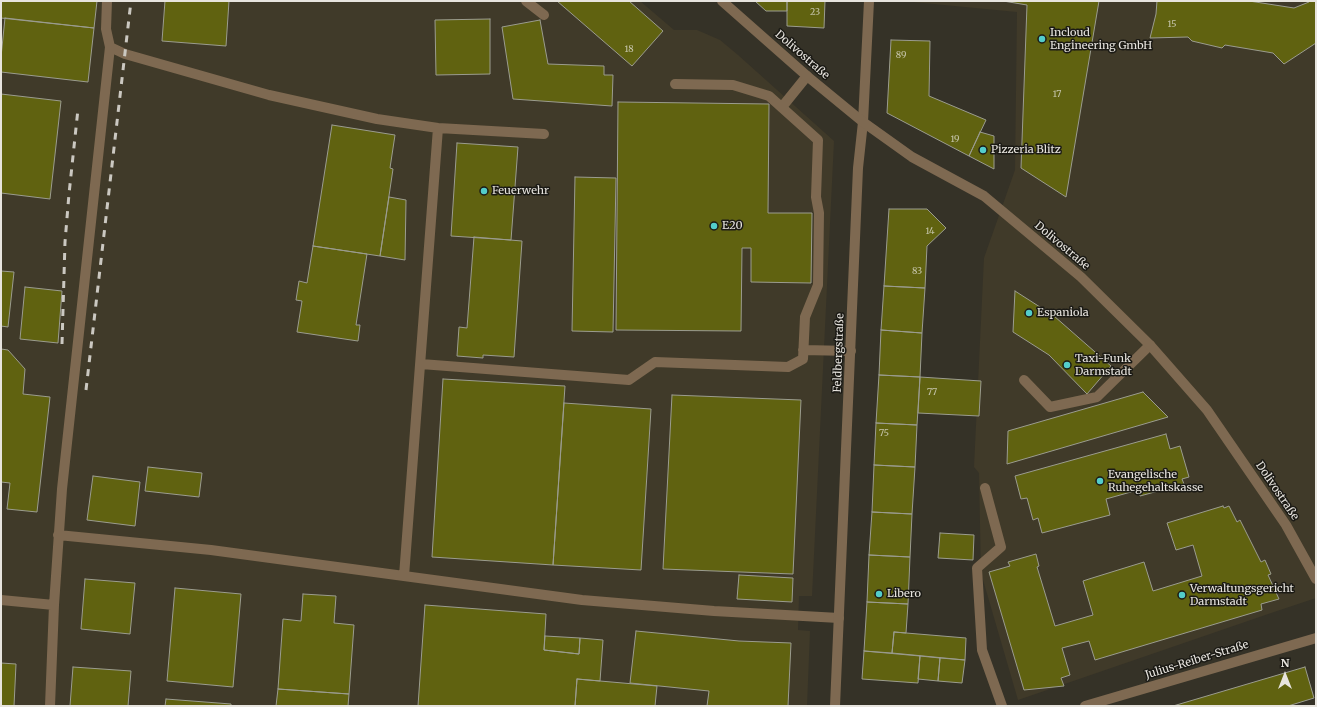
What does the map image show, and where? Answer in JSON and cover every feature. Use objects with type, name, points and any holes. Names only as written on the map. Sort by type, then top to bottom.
[{"type":"street","points":[[50,706],[58,534],[110,47],[106,29],[107,1]]},
{"type":"street","points":[[526,1],[544,15]]},
{"type":"street","name":"Dolivostraße","points":[[722,1],[807,76],[863,122],[912,157],[984,196],[1081,277],[1150,345],[1207,410],[1286,525],[1316,579]]},
{"type":"street","name":"Feldbergstraße","points":[[835,706],[858,168],[863,122],[869,1]]},
{"type":"street","points":[[110,47],[125,54],[269,96],[377,119],[438,128],[544,134]]},
{"type":"street","points":[[782,107],[807,76]]},
{"type":"street","points":[[421,364],[629,380],[655,362],[788,367],[803,360],[805,317],[818,285],[819,213],[816,198],[818,140],[769,96],[733,85],[675,84]]},
{"type":"street","points":[[404,576],[438,128]]},
{"type":"street","points":[[1024,380],[1050,407],[1097,397],[1150,345]]},
{"type":"street","points":[[803,350],[851,351]]},
{"type":"street","points":[[985,488],[1002,547],[977,568],[982,650],[1002,706]]},
{"type":"street","points":[[58,534],[211,550],[582,600],[714,611],[839,618]]},
{"type":"street","points":[[1,600],[54,605]]},
{"type":"street","name":"Julius-Reiber-Straße","points":[[1085,706],[1316,638]]},
{"type":"shaded area","points":[[1,1],[640,1],[674,30],[697,30],[720,40],[738,55],[834,141],[812,596],[799,596],[798,630],[810,631],[807,706],[1,706]]},
{"type":"shaded area","points":[[912,1],[1316,1],[1316,598],[1018,700],[981,573],[979,473],[974,467],[984,258],[1015,170],[1017,12]]},
{"type":"building","points":[[1,1],[97,1],[94,28],[1,18]]},
{"type":"building","points":[[165,1],[229,1],[226,46],[162,41]]},
{"type":"building","points":[[557,1],[629,1],[663,31],[632,66]]},
{"type":"building","points":[[755,1],[787,1],[787,11],[766,11]]},
{"type":"building","points":[[787,1],[825,1],[824,28],[787,26]]},
{"type":"building","points":[[1003,1],[1099,1],[1066,197],[1021,168],[1027,5]]},
{"type":"building","points":[[1157,1],[1249,1],[1294,8],[1309,2],[1308,1],[1316,1],[1316,43],[1284,64],[1273,53],[1225,45],[1222,48],[1192,41],[1188,37],[1150,38],[1156,14]]},
{"type":"building","points":[[5,18],[94,28],[88,82],[1,72]]},
{"type":"building","points":[[490,19],[490,74],[436,75],[435,20]]},
{"type":"building","points":[[540,20],[548,64],[604,66],[604,75],[613,75],[612,106],[513,99],[502,27]]},
{"type":"building","points":[[891,40],[930,41],[929,96],[986,120],[969,156],[887,113]]},
{"type":"building","points":[[1,94],[61,101],[50,199],[1,193]]},
{"type":"building","name":"E20","points":[[618,102],[769,104],[768,213],[812,213],[811,283],[751,282],[751,248],[742,248],[741,331],[616,330]]},
{"type":"building","points":[[332,125],[395,135],[390,168],[393,169],[380,256],[313,246]]},
{"type":"building","points":[[980,132],[994,136],[994,169],[969,156]]},
{"type":"building","name":"Feuerwehr","points":[[457,143],[518,147],[511,240],[451,236]]},
{"type":"building","points":[[575,177],[616,178],[613,332],[572,331]]},
{"type":"building","points":[[389,197],[406,200],[405,260],[380,256]]},
{"type":"building","points":[[889,209],[927,209],[946,228],[927,246],[925,288],[884,286]]},
{"type":"building","points":[[474,237],[522,241],[514,357],[483,355],[483,358],[457,356],[459,327],[467,328]]},
{"type":"building","points":[[313,246],[367,254],[356,325],[360,325],[358,341],[297,332],[302,301],[296,300],[299,281],[307,283]]},
{"type":"building","points":[[1,271],[14,272],[8,327],[1,326]]},
{"type":"building","points":[[884,286],[925,288],[922,333],[881,330]]},
{"type":"building","points":[[25,287],[62,291],[58,343],[20,339]]},
{"type":"building","points":[[1015,291],[1054,316],[1111,366],[1087,394],[1049,355],[1013,332]]},
{"type":"building","points":[[881,330],[922,333],[920,377],[879,375]]},
{"type":"building","points":[[1,349],[8,350],[25,369],[23,394],[50,397],[37,512],[7,509],[10,483],[1,482]]},
{"type":"building","points":[[879,375],[920,377],[917,425],[876,423]]},
{"type":"building","points":[[920,377],[981,381],[979,416],[918,413]]},
{"type":"building","points":[[443,379],[565,386],[553,565],[432,557]]},
{"type":"building","points":[[1143,392],[1168,417],[1007,464],[1008,431]]},
{"type":"building","points":[[672,395],[801,400],[793,574],[663,569]]},
{"type":"building","points":[[564,403],[651,409],[641,570],[553,565]]},
{"type":"building","points":[[876,423],[917,425],[915,467],[874,465]]},
{"type":"building","name":"Evangelische Ruhegehaltskasse","points":[[1166,434],[1170,449],[1180,446],[1189,477],[1182,479],[1184,484],[1140,496],[1138,490],[1106,499],[1110,515],[1042,533],[1038,518],[1033,520],[1027,498],[1021,499],[1015,476]]},
{"type":"building","points":[[874,465],[915,467],[912,514],[872,512]]},
{"type":"building","points":[[148,467],[202,473],[199,497],[145,491]]},
{"type":"building","points":[[93,476],[140,482],[135,526],[87,520]]},
{"type":"building","name":"Verwaltungsgericht Darmstadt","points":[[1223,506],[1224,508],[1229,506],[1237,522],[1240,520],[1261,562],[1265,560],[1271,574],[1268,575],[1279,599],[1261,604],[1262,610],[1095,660],[1089,641],[1062,648],[1070,675],[1061,678],[1064,686],[1024,690],[989,572],[1010,566],[1008,562],[1036,554],[1039,566],[1037,567],[1055,626],[1093,615],[1083,581],[1144,562],[1153,591],[1202,576],[1193,545],[1176,550],[1167,523]]},
{"type":"building","points":[[872,512],[912,514],[910,557],[869,555]]},
{"type":"building","points":[[940,533],[974,535],[973,560],[938,558]]},
{"type":"building","points":[[869,555],[910,557],[908,604],[867,602]]},
{"type":"building","points":[[739,575],[793,578],[792,602],[737,599]]},
{"type":"building","points":[[85,579],[135,583],[130,634],[81,629]]},
{"type":"building","points":[[175,588],[241,594],[233,687],[167,681]]},
{"type":"building","points":[[303,594],[336,596],[334,623],[354,625],[349,694],[278,689],[283,619],[301,621]]},
{"type":"building","points":[[867,602],[908,604],[906,633],[894,632],[892,653],[864,651]]},
{"type":"building","points":[[425,605],[546,614],[544,650],[579,654],[580,638],[603,640],[600,681],[577,679],[575,706],[418,706]]},
{"type":"building","points":[[636,631],[739,641],[791,643],[788,706],[707,706],[709,691],[630,683]]},
{"type":"building","points":[[894,632],[966,638],[965,660],[892,653]]},
{"type":"building","points":[[545,636],[580,638],[579,654],[544,650]]},
{"type":"building","points":[[864,651],[920,656],[918,683],[862,679]]},
{"type":"building","points":[[920,656],[940,658],[938,681],[918,679]]},
{"type":"building","points":[[940,658],[965,660],[962,683],[938,681]]},
{"type":"building","points":[[1,663],[16,664],[14,706],[1,706]]},
{"type":"building","points":[[73,667],[131,671],[128,706],[70,706]]},
{"type":"building","points":[[1305,667],[1314,698],[1288,706],[1173,706]]},
{"type":"building","points":[[577,679],[657,686],[655,706],[575,706]]},
{"type":"building","points":[[278,689],[349,694],[348,706],[276,706]]},
{"type":"building","points":[[166,699],[231,704],[231,706],[165,706]]},
{"type":"railway","points":[[86,390],[131,1]]},
{"type":"railway","points":[[62,344],[65,242],[78,109]]},
{"type":"place","name":"Incloud Engineering GmbH","points":[[1042,39]]},
{"type":"place","name":"Pizzeria Blitz","points":[[983,150]]},
{"type":"place","name":"Feuerwehr","points":[[484,191]]},
{"type":"place","name":"E20","points":[[714,226]]},
{"type":"place","name":"Espaniola","points":[[1029,313]]},
{"type":"place","name":"Taxi-Funk Darmstadt","points":[[1067,365]]},
{"type":"place","name":"Evangelische Ruhegehaltskasse","points":[[1100,481]]},
{"type":"place","name":"Libero","points":[[879,594]]},
{"type":"place","name":"Verwaltungsgericht Darmstadt","points":[[1182,595]]}]
